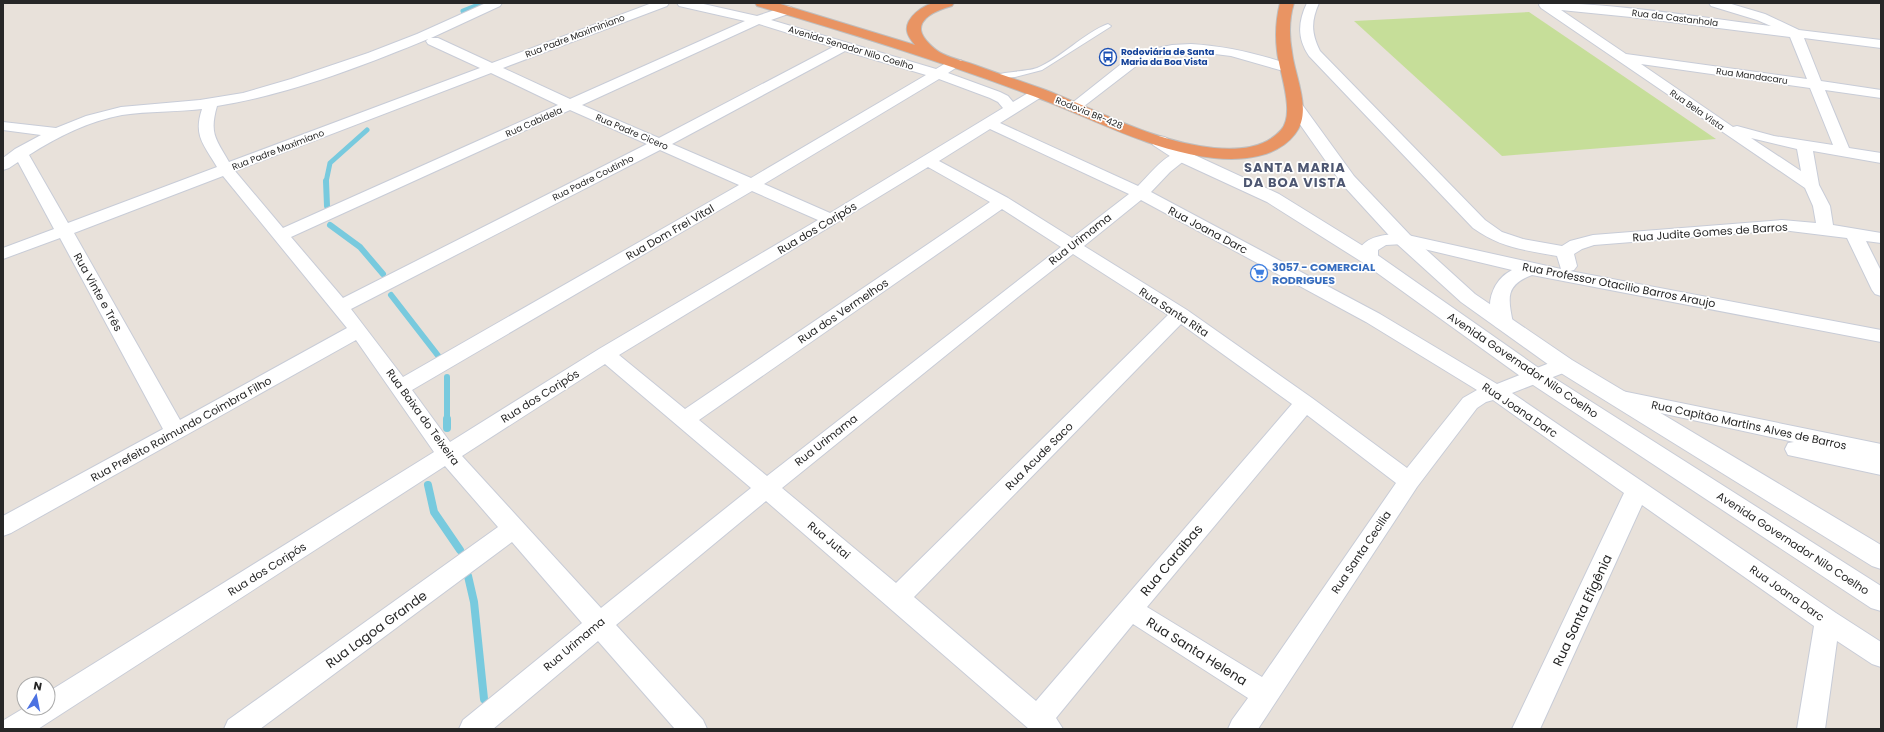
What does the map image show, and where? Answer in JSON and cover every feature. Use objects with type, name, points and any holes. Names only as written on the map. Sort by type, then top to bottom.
[{"type":"highway","name":"Rodovia BR-428","points":[[762,3],[935,55],[1038,93],[1159,141],[1203,152],[1228,153],[1248,152],[1268,148],[1282,139],[1290,130],[1295,121],[1295,106],[1287,68],[1283,35],[1284,6]]},
{"type":"highway","points":[[935,55],[916,37],[914,29],[916,21],[923,13],[947,3]]},
{"type":"main road","name":"Avenida Governador Nilo Coelho","points":[[1295,106],[1348,180],[1403,239],[1468,298],[1564,365],[1881,558]]},
{"type":"main road","name":"Avenida Governador Nilo Coelho","points":[[1159,141],[1182,156],[1273,198],[1370,258],[1535,376],[1881,600]]},
{"type":"street","points":[[3,165],[20,152],[59,133],[119,112],[211,104],[330,72],[403,46],[447,27],[496,3]]},
{"type":"street","name":"Rua Padre Maximiniano","points":[[492,68],[661,3]]},
{"type":"street","name":"Avenida Senador Nilo Coelho","points":[[683,3],[758,20],[937,74],[995,95],[1003,99],[1012,109]]},
{"type":"street","points":[[1313,3],[1304,23],[1306,38],[1314,53],[1479,224],[1496,236],[1520,244],[1565,252],[1570,275]]},
{"type":"street","name":"Rua da Castanhola","points":[[1715,3],[1761,17],[1795,33]]},
{"type":"street","name":"Rua da Castanhola","points":[[1538,4],[1624,12],[1881,44]]},
{"type":"street","name":"Rua Bela Vista","points":[[1538,4],[1622,57],[1715,123],[1811,185],[1819,197],[1825,214],[1825,229]]},
{"type":"street","name":"Rua Cabidela","points":[[281,235],[758,20],[787,10]]},
{"type":"street","points":[[1795,33],[1843,152]]},
{"type":"street","name":"Rua Padre Cicero","points":[[432,41],[570,105],[831,220]]},
{"type":"street","name":"Rua Padre Coutinho","points":[[340,308],[660,144],[844,46]]},
{"type":"street","points":[[1074,107],[1134,61],[1155,52],[1176,49],[1218,51],[1259,58],[1287,68]]},
{"type":"street","name":"Rua Mandacaru","points":[[1622,57],[1881,94]]},
{"type":"street","name":"Rua Dom Frei Vital","points":[[401,387],[751,185],[956,63]]},
{"type":"street","name":"Rua Padre Maximiano","points":[[3,254],[492,68]]},
{"type":"street","name":"Rua dos Coripós","points":[[56,703],[606,354],[831,220],[1038,93]]},
{"type":"street","name":"Rua Baixa do Teixeira","points":[[211,104],[205,128],[208,139],[226,170],[359,330],[448,455],[694,729]]},
{"type":"street","points":[[989,123],[1140,193]]},
{"type":"street","points":[[1715,123],[1773,140],[1881,158]]},
{"type":"street","points":[[3,126],[59,133]]},
{"type":"street","points":[[1804,146],[1811,185]]},
{"type":"street","name":"Rua Vinte e Três","points":[[20,152],[176,432]]},
{"type":"street","name":"Rua Urimama","points":[[473,729],[599,623],[766,488],[1140,193],[1165,166],[1174,159],[1182,156]]},
{"type":"street","name":"Rua Santa Rita","points":[[928,161],[1002,202],[1180,314],[1305,403],[1409,481]]},
{"type":"street","name":"Rua Joana Darc","points":[[1140,193],[1373,318],[1496,392],[1827,621],[1881,656]]},
{"type":"street","name":"Rua dos Vermelhos","points":[[684,420],[1002,202]]},
{"type":"street","name":"Rua Judite Gomes de Barros","points":[[1565,252],[1576,245],[1593,240],[1782,225],[1825,229],[1881,238]]},
{"type":"street","points":[[1854,234],[1881,290]]},
{"type":"street","name":"Rua Professor Otacilio Barros Araujo","points":[[1370,258],[1369,248],[1375,243],[1382,240],[1403,239],[1531,269],[1570,275],[1881,336]]},
{"type":"street","points":[[1503,323],[1498,304],[1501,290],[1508,279],[1518,273],[1531,269]]},
{"type":"street","name":"Rua Acude Saco","points":[[897,598],[1180,314]]},
{"type":"street","name":"Rua Prefeito Raimundo Coimbra Filho","points":[[3,527],[359,330]]},
{"type":"street","name":"Rua Jutai","points":[[606,354],[897,598],[1044,724]]},
{"type":"street","name":"Rua Santa Cecilia","points":[[1247,727],[1264,694],[1409,481],[1470,403],[1479,396],[1496,392],[1564,365]]},
{"type":"street","name":"Rua Capitão Martins Alves de Barros","points":[[1616,397],[1881,452]]},
{"type":"street","name":"Rua Caraibas","points":[[1044,724],[1130,609],[1305,403]]},
{"type":"street","name":"Rua Capitão Martins Alves de Barros","points":[[1647,416],[1881,467]]},
{"type":"street","name":"Rua Santa Efigênia","points":[[1526,729],[1637,490]]},
{"type":"street","name":"Rua Lagoa Grande","points":[[238,729],[514,528]]},
{"type":"street","name":"Rua Santa Helena","points":[[1130,609],[1264,694]]},
{"type":"street","points":[[1811,729],[1827,621]]},
{"type":"street","name":"Rua dos Coripós","points":[[14,729],[35,716]]},
{"type":"lane","points":[[993,77],[1015,75],[1040,69],[1108,26]]},
{"type":"green space","points":[[1529,12],[1716,139],[1502,156],[1354,21]]},
{"type":"waterway","points":[[463,11],[483,3]]},
{"type":"waterway","points":[[326,182],[330,163],[367,130]]},
{"type":"waterway","points":[[326,182],[327,206]]},
{"type":"waterway","points":[[330,225],[360,247],[383,274]]},
{"type":"waterway","points":[[391,295],[443,362]]},
{"type":"waterway","points":[[447,377],[447,428]]},
{"type":"waterway","points":[[428,485],[434,512],[460,550]]},
{"type":"waterway","points":[[468,576],[474,602],[484,699]]},
{"type":"place","name":"Rodoviária de Santa Maria da Boa Vista","points":[[1108,57]]},
{"type":"place","name":"3057 - COMERCIAL RODRIGUES","points":[[1259,273]]},
{"type":"district","name":"SANTA MARIA DA BOA VISTA","points":[[1295,174]]}]
